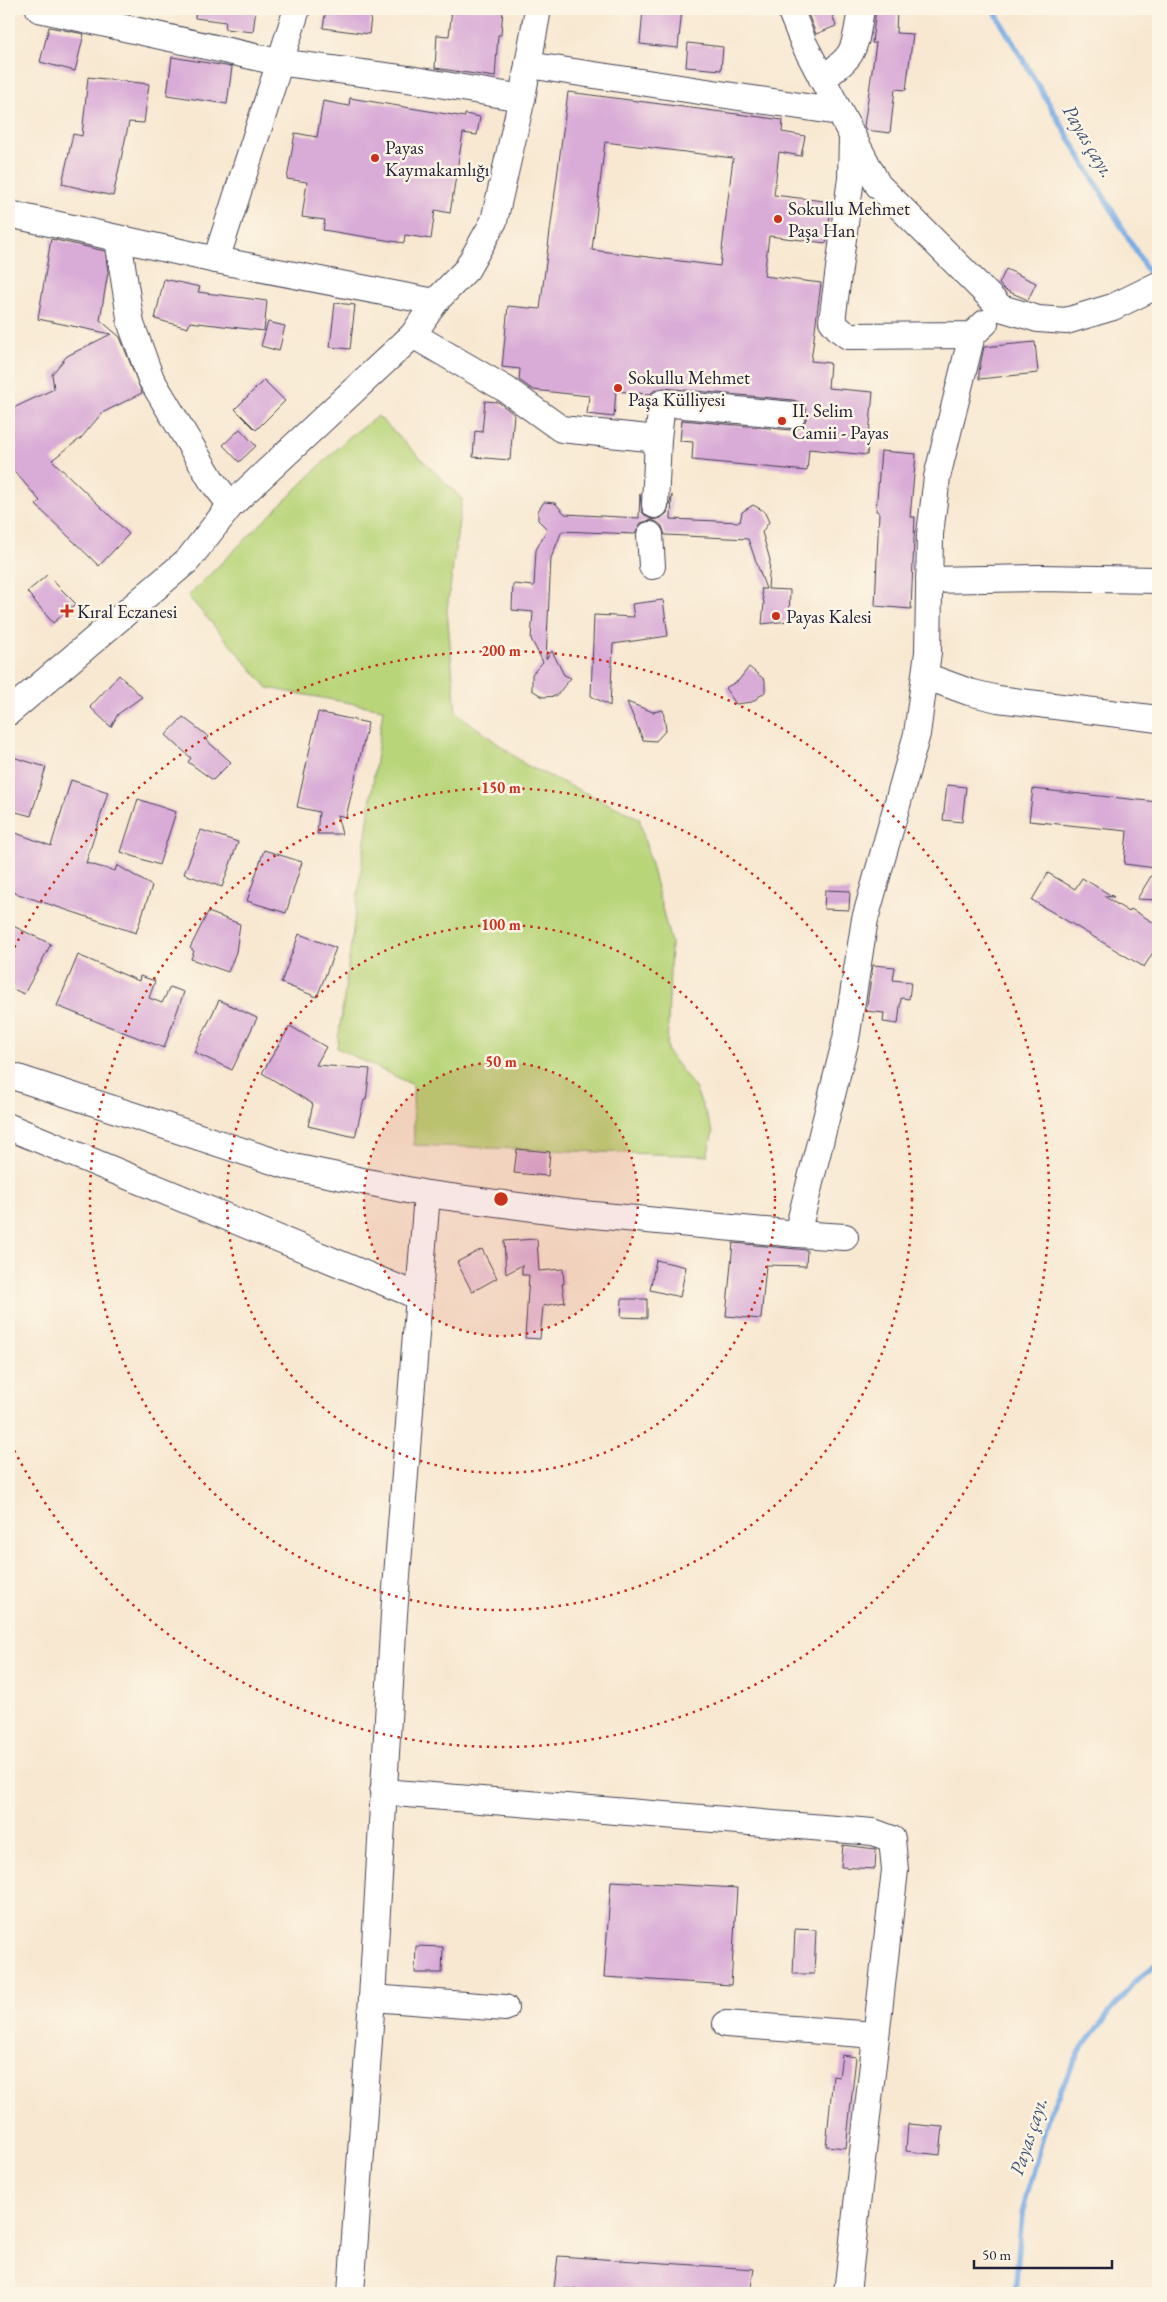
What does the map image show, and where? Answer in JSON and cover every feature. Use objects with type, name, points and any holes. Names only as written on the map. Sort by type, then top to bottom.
[{"type":"street","points":[[39,9],[278,62],[415,80],[522,98]]},
{"type":"street","points":[[216,260],[278,62],[297,9]]},
{"type":"street","points":[[9,712],[188,560],[231,505],[413,335],[435,302],[467,269],[494,221],[522,98],[538,9]]},
{"type":"street","points":[[790,9],[804,44],[878,185],[1001,308],[1038,319],[1066,321],[1113,307],[1158,285]]},
{"type":"street","points":[[822,79],[844,62],[852,52],[861,9]]},
{"type":"street","points":[[528,66],[839,112]]},
{"type":"street","points":[[852,137],[851,178],[832,321],[848,336],[972,335]]},
{"type":"street","points":[[9,214],[216,260],[435,302]]},
{"type":"street","points":[[118,239],[131,324],[151,379],[212,481],[231,505]]},
{"type":"street","points":[[797,1234],[846,1039],[865,919],[917,734],[928,652],[930,534],[937,477],[972,335],[1001,308]]},
{"type":"street","points":[[413,335],[507,390],[561,429],[658,439]]},
{"type":"street","points":[[655,505],[658,439],[662,403],[792,415]]},
{"type":"street","points":[[650,535],[652,566]]},
{"type":"street","points":[[929,580],[1039,578],[1158,580]]},
{"type":"street","points":[[925,676],[969,692],[998,699],[1158,719]]},
{"type":"street","points":[[9,1076],[288,1166],[427,1194],[572,1213],[846,1237]]},
{"type":"street","points":[[9,1127],[420,1297]]},
{"type":"street","points":[[351,2293],[372,1998],[394,1614],[427,1194]]},
{"type":"street","points":[[383,1792],[873,1832],[892,1840],[895,1870],[847,2293]]},
{"type":"street","points":[[372,1998],[505,2008]]},
{"type":"street","points":[[726,2024],[876,2035]]},
{"type":"green space","points":[[378,416],[462,499],[447,610],[456,712],[526,765],[639,818],[671,943],[667,1051],[695,1088],[713,1132],[707,1156],[414,1145],[413,1085],[337,1048],[383,709],[268,688],[188,596],[349,437]]},
{"type":"building","points":[[196,9],[256,9],[253,32],[225,29],[226,22],[195,18]]},
{"type":"building","points":[[326,9],[372,9],[369,34],[323,28]]},
{"type":"building","points":[[452,9],[503,9],[501,35],[498,35],[495,77],[435,68],[437,35],[449,36]]},
{"type":"building","points":[[643,9],[682,9],[678,48],[640,44]]},
{"type":"building","points":[[806,9],[830,9],[836,26],[816,34]]},
{"type":"building","points":[[876,9],[897,9],[896,33],[913,34],[906,90],[895,89],[890,133],[866,130],[864,126],[876,43],[872,43]]},
{"type":"building","points":[[49,27],[84,34],[75,71],[40,62]]},
{"type":"building","points":[[688,43],[723,47],[721,70],[686,67]]},
{"type":"building","points":[[172,57],[232,67],[227,104],[167,95]]},
{"type":"building","points":[[88,77],[149,84],[144,123],[129,122],[113,196],[62,184],[73,134],[82,136]]},
{"type":"building","points":[[568,92],[783,120],[782,132],[805,136],[801,156],[779,152],[774,195],[832,202],[826,243],[769,236],[764,276],[821,283],[811,361],[830,363],[828,388],[873,392],[867,455],[809,449],[807,471],[692,460],[693,442],[680,441],[682,420],[791,430],[798,429],[804,424],[807,417],[806,409],[801,403],[793,400],[663,388],[655,390],[650,394],[616,391],[614,417],[587,414],[589,396],[533,390],[519,380],[520,369],[502,367],[508,306],[540,309]],"holes":[[[605,142],[733,158],[720,266],[592,250]]]},
{"type":"building","name":"Payas Kaymakamlığı","points":[[350,98],[465,117],[465,114],[480,117],[477,135],[463,133],[450,213],[435,210],[431,239],[405,235],[404,243],[323,230],[325,220],[302,217],[307,182],[287,179],[295,133],[317,137],[323,101],[349,106]]},
{"type":"building","points":[[51,239],[105,251],[108,272],[100,320],[120,337],[142,393],[102,413],[81,438],[52,460],[129,534],[99,566],[36,505],[40,501],[9,465],[9,410],[54,389],[52,374],[67,356],[111,334],[38,319]]},
{"type":"building","points":[[1006,269],[1036,283],[1028,300],[1005,290],[999,284]]},
{"type":"building","points":[[164,279],[200,287],[198,292],[267,301],[264,331],[190,322],[188,328],[155,319]]},
{"type":"building","points":[[335,303],[355,305],[350,349],[330,347]]},
{"type":"building","points":[[268,322],[285,326],[279,351],[261,346]]},
{"type":"building","points":[[1035,342],[1038,373],[979,379],[984,347]]},
{"type":"building","points":[[264,380],[285,401],[256,430],[235,409]]},
{"type":"building","points":[[485,401],[498,402],[514,414],[510,460],[473,457],[475,431],[482,432]]},
{"type":"building","points":[[240,429],[256,446],[239,462],[223,445]]},
{"type":"building","points":[[881,451],[916,454],[910,517],[915,517],[911,609],[875,606],[879,512],[876,511]]},
{"type":"building","name":"Payas Kalesi","points":[[640,494],[642,512],[654,520],[661,518],[667,513],[672,495],[671,519],[740,522],[742,512],[753,505],[764,511],[769,522],[762,532],[770,560],[768,589],[790,590],[789,621],[762,624],[764,603],[761,589],[766,589],[748,539],[665,535],[662,526],[650,520],[641,523],[635,534],[562,531],[551,558],[546,659],[552,651],[564,675],[571,678],[556,696],[543,697],[532,690],[532,674],[543,662],[531,639],[533,612],[512,610],[513,584],[534,586],[536,550],[547,529],[538,520],[538,511],[544,502],[555,503],[565,514],[639,518]]},
{"type":"building","points":[[47,575],[76,604],[53,623],[27,592]]},
{"type":"building","points":[[663,600],[668,636],[613,644],[610,706],[591,696],[594,615],[634,617],[632,604]]},
{"type":"building","points":[[749,667],[765,680],[765,692],[752,702],[736,704],[725,688],[738,681]]},
{"type":"building","points":[[119,675],[142,697],[118,714],[111,727],[90,707]]},
{"type":"building","points":[[627,702],[653,712],[663,710],[666,730],[656,741],[643,740]]},
{"type":"building","points":[[318,712],[368,723],[346,817],[337,815],[342,834],[317,834],[319,812],[297,807]]},
{"type":"building","points":[[183,717],[209,737],[206,740],[231,762],[213,780],[188,762],[191,758],[166,735]]},
{"type":"building","points":[[9,756],[46,767],[31,816],[9,810]]},
{"type":"building","points":[[71,780],[108,792],[86,863],[115,871],[117,865],[152,886],[136,933],[9,891],[9,854],[16,833],[51,846]]},
{"type":"building","points":[[947,785],[966,787],[962,822],[943,820]]},
{"type":"building","points":[[1033,789],[1158,802],[1158,900],[1137,899],[1156,868],[1124,864],[1127,831],[1029,821]]},
{"type":"building","points":[[138,799],[176,812],[159,865],[121,852]]},
{"type":"building","points":[[201,830],[238,842],[222,887],[184,874]]},
{"type":"building","points":[[264,850],[302,862],[286,913],[247,901]]},
{"type":"building","points":[[1048,873],[1075,889],[1082,878],[1114,897],[1104,896],[1129,912],[1131,909],[1158,925],[1158,944],[1144,967],[1032,900]]},
{"type":"building","points":[[825,890],[850,891],[849,910],[824,909]]},
{"type":"building","points":[[208,912],[240,924],[236,952],[228,972],[191,959],[194,951],[190,948]]},
{"type":"building","points":[[13,926],[51,944],[24,994],[9,987],[9,934]]},
{"type":"building","points":[[299,934],[336,948],[317,997],[281,983]]},
{"type":"building","points":[[78,955],[139,981],[140,976],[155,981],[149,998],[162,1003],[170,987],[184,992],[164,1048],[57,1006]]},
{"type":"building","points":[[873,965],[895,967],[893,980],[911,982],[909,999],[901,998],[898,1024],[883,1022],[884,1013],[866,1011]]},
{"type":"building","points":[[219,1000],[257,1018],[232,1070],[194,1052]]},
{"type":"building","points":[[290,1026],[326,1047],[316,1065],[370,1069],[366,1100],[364,1100],[355,1137],[308,1126],[313,1104],[262,1073]]},
{"type":"building","points":[[517,1149],[550,1152],[548,1176],[514,1173]]},
{"type":"building","points":[[537,1239],[539,1271],[563,1269],[564,1284],[562,1284],[565,1302],[543,1306],[540,1339],[525,1338],[529,1275],[522,1275],[522,1265],[506,1274],[504,1241]]},
{"type":"building","points":[[733,1243],[807,1250],[806,1266],[766,1265],[761,1319],[726,1316]]},
{"type":"building","points":[[482,1249],[497,1278],[472,1292],[457,1262]]},
{"type":"building","points":[[656,1260],[686,1267],[680,1297],[650,1290]]},
{"type":"building","points":[[622,1299],[647,1299],[647,1318],[621,1317]]},
{"type":"building","points":[[843,1845],[876,1849],[875,1869],[841,1867]]},
{"type":"building","points":[[611,1881],[737,1888],[731,1985],[604,1977]]},
{"type":"building","points":[[795,1929],[816,1930],[814,1974],[793,1974]]},
{"type":"building","points":[[416,1946],[443,1947],[442,1973],[415,1973]]},
{"type":"building","points":[[842,2055],[856,2057],[846,2148],[826,2146],[833,2076],[839,2077]]},
{"type":"building","points":[[908,2124],[943,2127],[940,2155],[906,2151]]},
{"type":"building","points":[[558,2256],[754,2269],[750,2293],[636,2293],[554,2288]]},
{"type":"waterway","name":"Payas çayı.","points":[[993,9],[1153,280]]},
{"type":"waterway","name":"Payas çayı.","points":[[1015,2293],[1022,2213],[1049,2113],[1081,2049],[1134,1982],[1158,1963]]},
{"type":"place","name":"Payas Kaymakamlığı","points":[[375,158]]},
{"type":"place","name":"Sokullu Mehmet Paşa Han","points":[[778,219]]},
{"type":"place","name":"Sokullu Mehmet Paşa Külliyesi","points":[[618,388]]},
{"type":"place","name":"II. Selim Camii - Payas","points":[[782,421]]},
{"type":"place","name":"Kıral Eczanesi","points":[[67,611]]},
{"type":"place","name":"Payas Kalesi","points":[[776,616]]}]
